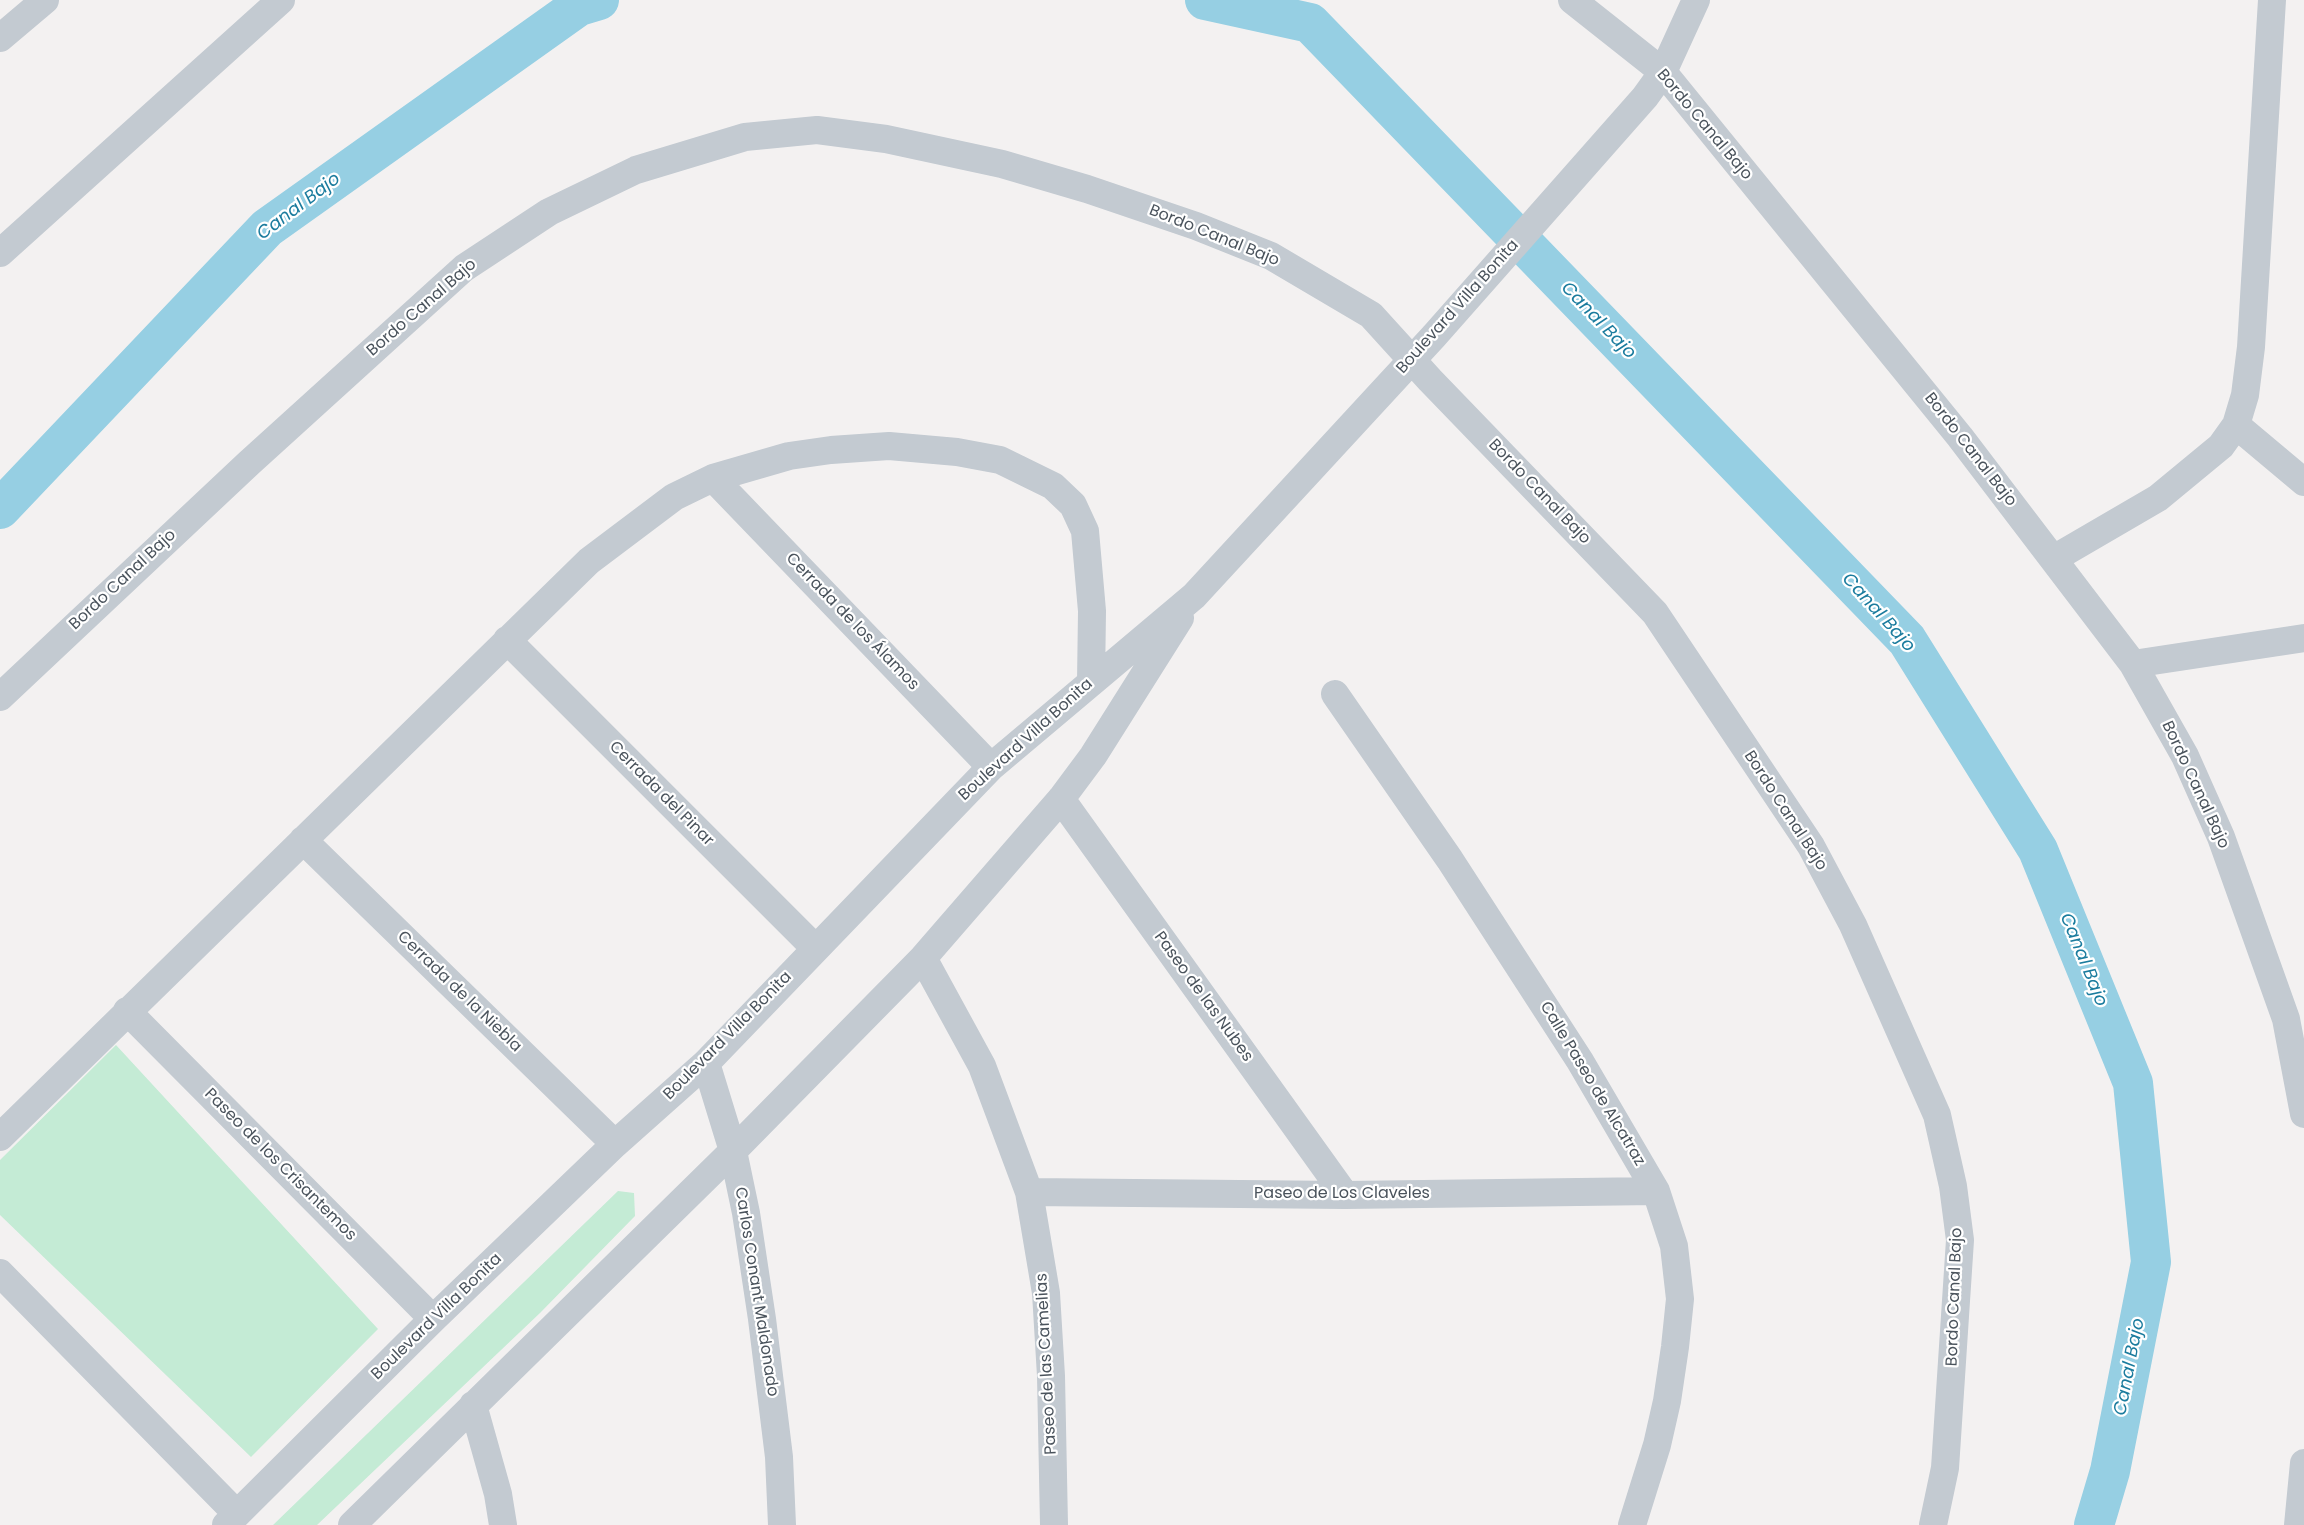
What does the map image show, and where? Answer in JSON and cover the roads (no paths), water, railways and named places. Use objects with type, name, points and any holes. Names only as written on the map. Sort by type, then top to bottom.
[{"type":"street","points":[[0,38],[45,0]]},
{"type":"street","points":[[0,253],[281,0]]},
{"type":"street","name":"Bordo Canal Bajo","points":[[1572,0],[1663,72],[1954,429],[2055,558],[2133,664],[2185,756],[2221,837],[2286,1018],[2304,1114]]},
{"type":"street","name":"Boulevard Villa Bonita","points":[[232,1520],[433,1319],[615,1144],[706,1062],[991,767],[1194,596],[1434,336],[1645,97],[1663,72],[1696,0]]},
{"type":"street","points":[[2055,558],[2158,498],[2221,446],[2236,426],[2245,395],[2251,347],[2272,0]]},
{"type":"street","name":"Bordo Canal Bajo","points":[[0,697],[249,463],[464,268],[549,212],[636,170],[745,137],[817,130],[886,139],[1002,164],[1186,222],[1271,256],[1371,315],[1655,613],[1811,846],[1854,925],[1937,1115],[1954,1186],[1960,1240],[1945,1468],[1933,1525]]},
{"type":"street","points":[[2236,426],[2304,482]]},
{"type":"street","points":[[0,1137],[589,561],[626,531],[674,497],[713,478],[789,456],[831,450],[889,446],[957,452],[1000,460],[1053,486],[1073,504],[1085,531],[1092,612],[1091,682]]},
{"type":"street","name":"Cerrada de los Álamos","points":[[713,478],[991,767]]},
{"type":"street","name":"Boulevard Villa Bonita","points":[[352,1525],[733,1150],[923,958],[1061,799],[1093,756],[1194,596]]},
{"type":"street","points":[[2133,664],[2304,638]]},
{"type":"street","name":"Cerrada del Pinar","points":[[507,640],[815,948]]},
{"type":"street","name":"Calle Paseo de Alcatraz","points":[[1336,694],[1450,860],[1575,1052],[1656,1191],[1674,1246],[1680,1299],[1667,1400],[1657,1444],[1632,1525]]},
{"type":"street","name":"Paseo de las Nubes","points":[[1061,799],[1346,1194]]},
{"type":"street","name":"Cerrada de la Niebla","points":[[303,840],[615,1144]]},
{"type":"street","name":"Paseo de las Camelias","points":[[923,958],[982,1066],[1029,1192],[1046,1292],[1054,1525]]},
{"type":"street","name":"Paseo de los Crisantemos","points":[[127,1011],[433,1319]]},
{"type":"street","name":"Carlos Conant Maldonado","points":[[706,1062],[733,1150],[746,1214],[762,1319],[779,1457],[782,1525]]},
{"type":"street","name":"Paseo de Los Claveles","points":[[1029,1192],[1346,1194],[1656,1191]]},
{"type":"street","points":[[0,1272],[232,1520]]},
{"type":"street","points":[[473,1405],[498,1494],[502,1525]]},
{"type":"street","points":[[2298,1525],[2304,1463]]},
{"type":"waterway","name":"Canal Bajo","points":[[0,509],[267,228],[579,6],[599,0]]},
{"type":"waterway","name":"Canal Bajo","points":[[1205,0],[1310,23],[1907,640],[2038,850],[2133,1083],[2151,1262],[2110,1471],[2094,1525]]}]
